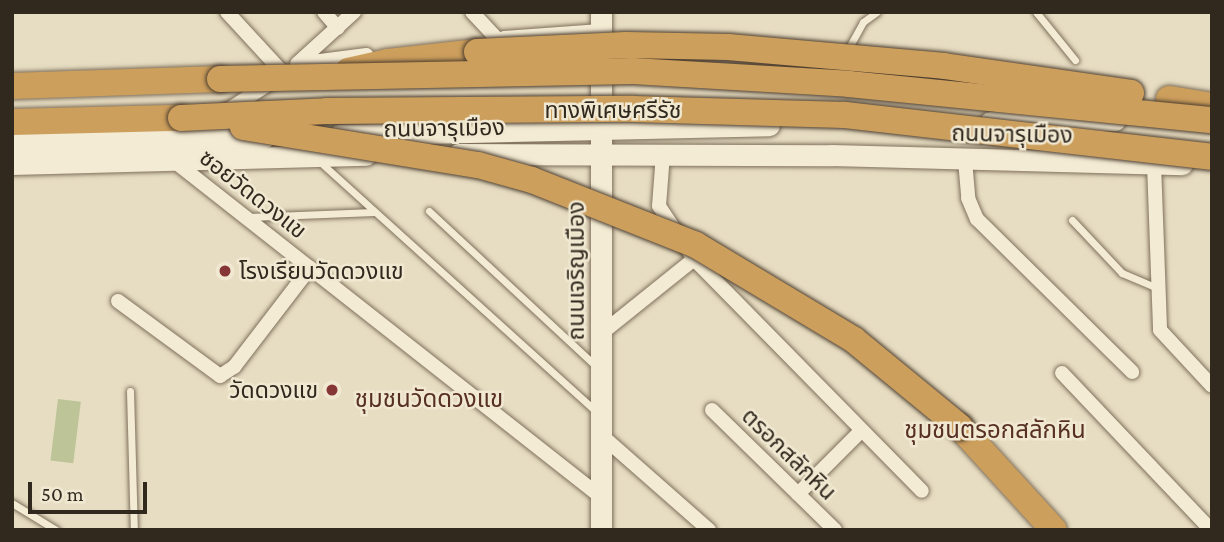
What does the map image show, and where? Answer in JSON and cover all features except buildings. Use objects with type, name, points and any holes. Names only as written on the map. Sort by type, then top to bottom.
[{"type":"highway","points":[[305,72],[477,52],[613,46],[728,47],[944,66],[1212,106]]},
{"type":"highway","name":"ทางพิเศษศรีรัช","points":[[12,86],[305,72],[633,71],[902,88],[1212,120]]},
{"type":"highway","name":"ทางพิเศษศรีรัช","points":[[12,122],[182,129],[327,111],[633,109],[845,115],[1212,157]]},
{"type":"highway","points":[[182,129],[411,151],[478,165],[608,210],[696,245],[776,289],[854,340],[960,428],[1054,530]]},
{"type":"main road","name":"ถนนเจริญเมือง","points":[[601,21],[601,530]]},
{"type":"main road","name":"ถนนจารุเมือง","points":[[12,144],[182,129],[1212,120]]},
{"type":"main road","name":"ถนนจารุเมือง","points":[[12,164],[314,156],[663,154],[1212,164]]},
{"type":"street","points":[[227,12],[284,74]]},
{"type":"street","points":[[324,12],[338,28]]},
{"type":"street","points":[[305,72],[338,28],[354,12]]},
{"type":"street","points":[[472,12],[496,39]]},
{"type":"street","points":[[182,129],[284,74],[601,21]]},
{"type":"street","points":[[663,154],[659,206],[694,260],[922,491]]},
{"type":"street","points":[[965,160],[968,198],[977,219],[1132,372]]},
{"type":"street","name":"ซอยวัดดวงแข","points":[[174,161],[601,497]]},
{"type":"street","points":[[1154,164],[1157,288],[1162,335],[1212,386]]},
{"type":"street","points":[[602,333],[694,260]]},
{"type":"street","points":[[118,301],[220,376],[234,367],[310,268]]},
{"type":"street","points":[[1062,373],[1208,525]]},
{"type":"street","name":"ตรอกสลักหิน","points":[[712,410],[835,530]]},
{"type":"street","points":[[601,425],[709,530]]},
{"type":"street","points":[[798,494],[861,431]]},
{"type":"lane","points":[[825,90],[863,22],[877,12]]},
{"type":"lane","points":[[1036,12],[1075,60]]},
{"type":"lane","points":[[806,124],[818,102]]},
{"type":"lane","points":[[314,156],[601,425]]},
{"type":"lane","points":[[429,211],[602,371]]},
{"type":"lane","points":[[246,217],[374,212]]},
{"type":"lane","points":[[1072,220],[1122,273],[1157,288]]},
{"type":"lane","points":[[130,391],[134,530]]},
{"type":"lane","points":[[12,503],[56,530]]},
{"type":"green space","points":[[58,399],[81,402],[73,463],[50,461]]},
{"type":"place","name":"โรงเรียนวัดดวงแข","points":[[225,271]]},
{"type":"place","name":"วัดดวงแข","points":[[332,390]]},
{"type":"district","name":"ชุมชนวัดดวงแข","points":[[429,399]]},
{"type":"district","name":"ชุมชนตรอกสลักหิน","points":[[995,430]]}]
